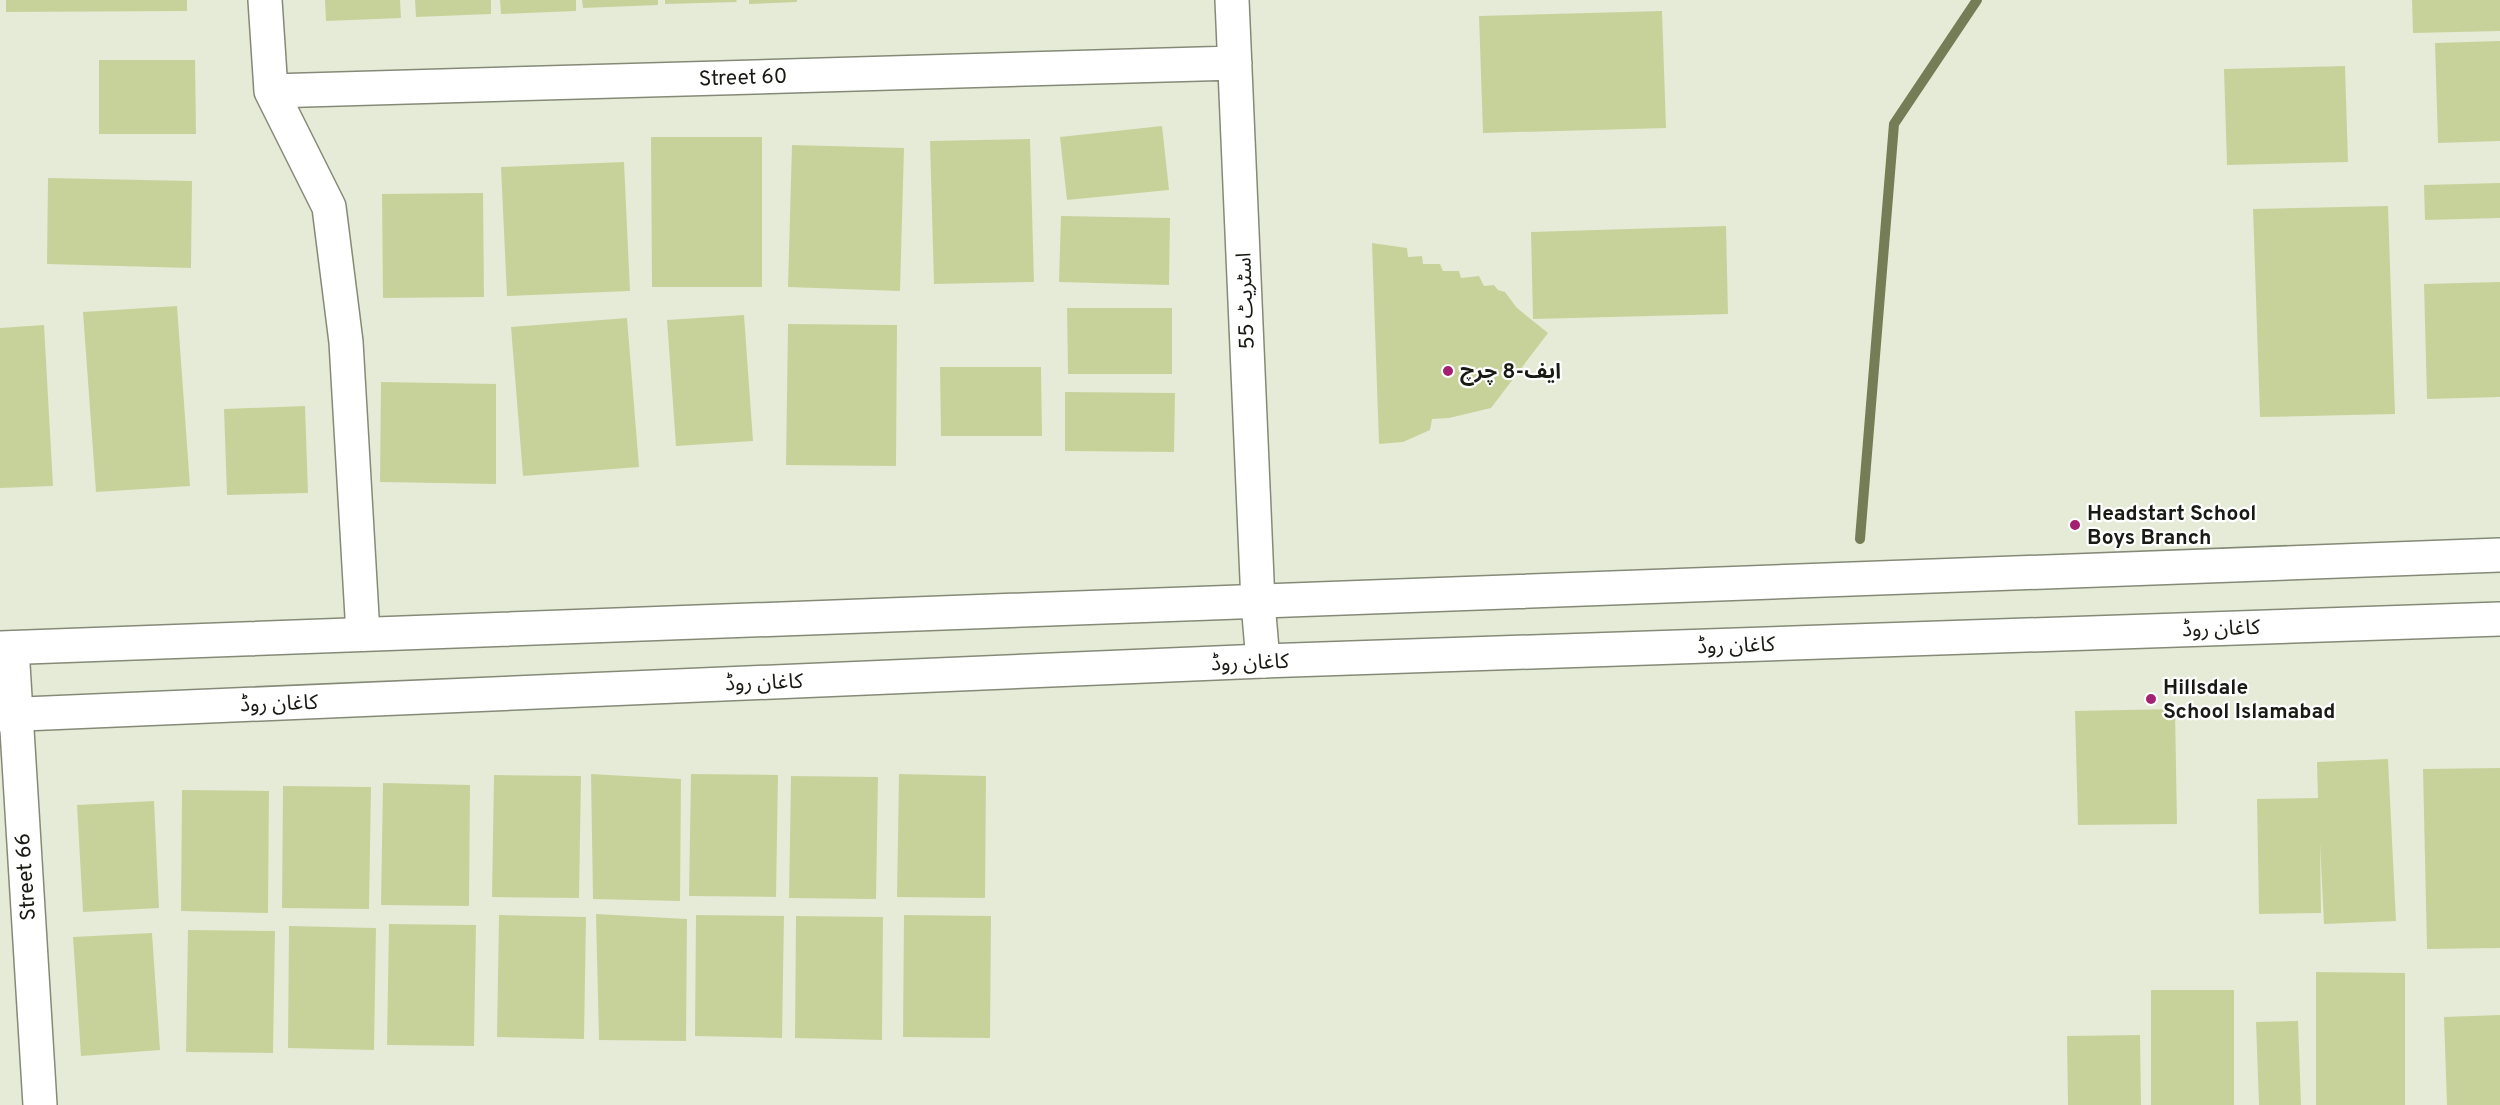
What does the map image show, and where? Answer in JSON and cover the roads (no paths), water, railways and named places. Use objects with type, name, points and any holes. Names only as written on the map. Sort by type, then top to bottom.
[{"type":"street","points":[[265,0],[270,82],[329,207],[346,342],[363,634]]},
{"type":"street","name":"اسٹریٹ 55","points":[[1232,0],[1258,603],[1263,661]]},
{"type":"street","name":"Street 60","points":[[270,82],[1235,63]]},
{"type":"street","points":[[6,648],[2500,555]]},
{"type":"street","name":"کاغان روڈ","points":[[7,715],[1263,661],[2500,619]]},
{"type":"street","name":"Street 66","points":[[6,648],[7,715],[40,1105]]},
{"type":"waterway","points":[[1860,539],[1894,124],[1977,0]]},
{"type":"place","name":"ایف-8 چرچ","points":[[1448,371]]},
{"type":"place","name":"Headstart School Boys Branch","points":[[2075,525]]},
{"type":"place","name":"Hillsdale School Islamabad","points":[[2151,699]]}]
